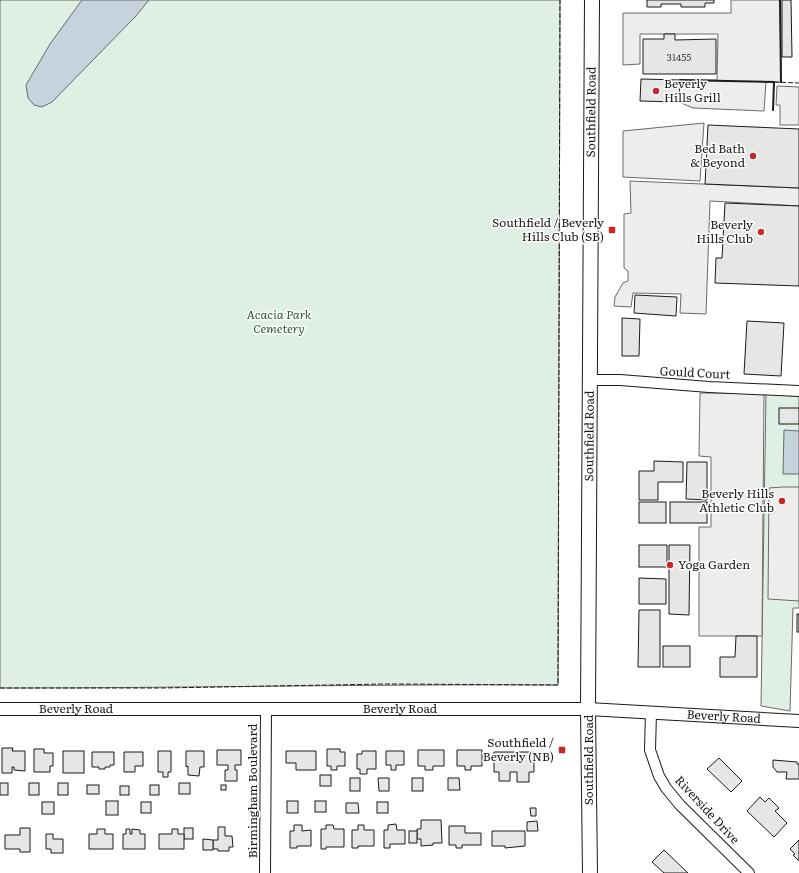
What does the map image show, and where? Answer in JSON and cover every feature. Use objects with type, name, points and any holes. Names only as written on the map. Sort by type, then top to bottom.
[{"type":"main road","name":"Southfield Road","points":[[590,873],[588,709],[592,0]]},
{"type":"street","name":"Gould Court","points":[[590,380],[620,380],[709,387],[799,390]]},
{"type":"street","name":"Beverly Road","points":[[0,709],[588,709],[799,721]]},
{"type":"street","name":"Birmingham Boulevard","points":[[265,873],[266,710]]},
{"type":"street","name":"Riverside Drive","points":[[651,712],[650,750],[659,776],[666,788],[680,805],[749,873]]},
{"type":"green space","name":"Acacia Park Cemetery","points":[[0,0],[560,0],[558,685],[0,688]]},
{"type":"green space","name":"Beverly Hills Athletic Club","points":[[766,392],[799,395],[799,608],[793,608],[790,711],[761,706]]},
{"type":"shaded area","points":[[82,0],[149,0],[135,17],[52,102],[42,107],[34,105],[28,98],[26,85],[50,44]]},
{"type":"shaded area","points":[[731,0],[780,0],[781,82],[766,82],[764,111],[693,108],[679,102],[680,80],[717,80],[718,34],[640,34],[640,64],[623,65],[623,13],[731,13]]},
{"type":"shaded area","points":[[777,86],[799,87],[799,125],[780,125],[780,105],[776,105]]},
{"type":"shaded area","points":[[704,123],[700,181],[623,177],[623,131]]},
{"type":"shaded area","points":[[630,181],[799,188],[799,206],[710,201],[706,314],[680,313],[681,294],[633,293],[631,307],[614,306],[615,297],[623,283],[628,281],[628,271],[624,268],[624,214],[631,213]]},
{"type":"shaded area","points":[[700,393],[764,393],[762,636],[699,636],[699,527],[711,527],[711,457],[699,456]]},
{"type":"shaded area","points":[[784,430],[799,431],[799,474],[783,474]]},
{"type":"shaded area","points":[[799,487],[799,601],[768,599],[769,488]]},
{"type":"building","points":[[647,0],[714,0],[714,3],[705,3],[705,7],[681,7],[681,4],[661,4],[661,7],[647,7]]},
{"type":"building","points":[[782,0],[791,0],[792,57],[782,57]]},
{"type":"building","points":[[664,34],[675,34],[675,40],[716,39],[716,74],[643,74],[643,39],[664,39]]},
{"type":"building","points":[[641,79],[680,80],[679,102],[640,101]]},
{"type":"building","name":"Bed Bath & Beyond","points":[[708,125],[799,129],[799,188],[705,184]]},
{"type":"building","name":"Beverly Hills Club","points":[[725,203],[799,206],[799,286],[715,283],[716,258],[722,258]]},
{"type":"building","points":[[635,295],[677,297],[676,316],[634,313]]},
{"type":"building","points":[[622,318],[640,319],[639,356],[622,356]]},
{"type":"building","points":[[747,321],[784,323],[781,376],[744,374]]},
{"type":"building","points":[[779,408],[799,408],[799,424],[779,424]]},
{"type":"building","points":[[654,461],[683,462],[683,482],[658,482],[658,500],[639,500],[639,471],[654,471]]},
{"type":"building","points":[[687,462],[707,462],[707,500],[686,499]]},
{"type":"building","points":[[639,502],[666,502],[666,523],[639,523]]},
{"type":"building","points":[[670,502],[707,502],[707,523],[670,523]]},
{"type":"building","points":[[639,545],[667,545],[667,567],[639,567]]},
{"type":"building","points":[[669,545],[690,545],[689,615],[669,614]]},
{"type":"building","points":[[639,578],[666,579],[666,604],[639,604]]},
{"type":"building","points":[[639,610],[660,610],[660,667],[638,667]]},
{"type":"building","points":[[797,614],[799,614],[799,632],[797,632]]},
{"type":"building","points":[[736,636],[757,636],[757,677],[720,677],[720,657],[735,657]]},
{"type":"building","points":[[663,646],[690,646],[690,667],[663,667]]},
{"type":"building","points":[[2,748],[13,748],[12,751],[25,751],[25,771],[14,770],[14,767],[12,767],[12,773],[2,773]]},
{"type":"building","points":[[34,749],[44,749],[44,753],[53,753],[53,766],[50,766],[50,772],[34,772]]},
{"type":"building","points":[[327,749],[340,749],[340,752],[345,752],[345,766],[337,766],[337,770],[331,770],[331,766],[327,766]]},
{"type":"building","points":[[217,750],[241,750],[241,765],[235,765],[235,770],[237,770],[237,781],[225,781],[225,770],[228,770],[228,765],[217,765]]},
{"type":"building","points":[[418,750],[444,750],[444,766],[433,766],[433,770],[425,770],[425,766],[418,766]]},
{"type":"building","points":[[457,750],[482,750],[482,766],[471,766],[471,770],[465,770],[465,766],[457,766]]},
{"type":"building","points":[[63,751],[84,751],[84,773],[63,773]]},
{"type":"building","points":[[158,751],[171,751],[171,772],[168,772],[168,777],[163,777],[163,772],[158,772]]},
{"type":"building","points":[[186,751],[204,751],[204,767],[200,767],[199,776],[188,775],[188,766],[186,767]]},
{"type":"building","points":[[286,751],[316,751],[316,770],[296,770],[296,763],[286,763]]},
{"type":"building","points":[[362,751],[376,751],[376,769],[367,769],[367,774],[360,774],[360,769],[357,769],[357,754],[362,754]]},
{"type":"building","points":[[386,751],[404,751],[404,765],[396,765],[396,770],[391,770],[391,765],[386,765]]},
{"type":"building","points":[[92,752],[114,752],[114,765],[105,767],[105,769],[92,767]]},
{"type":"building","points":[[124,752],[143,752],[143,766],[135,766],[135,772],[124,772]]},
{"type":"building","points":[[494,752],[534,752],[534,772],[529,772],[529,782],[517,782],[517,772],[510,772],[510,781],[499,781],[499,772],[494,772]]},
{"type":"building","points":[[719,758],[742,781],[731,792],[707,769]]},
{"type":"building","points":[[773,760],[797,762],[797,764],[799,764],[799,779],[786,779],[787,772],[777,772],[773,767]]},
{"type":"building","points":[[320,775],[331,775],[331,786],[320,786]]},
{"type":"building","points":[[350,778],[360,778],[360,791],[350,791]]},
{"type":"building","points":[[378,778],[389,778],[389,791],[379,791]]},
{"type":"building","points":[[412,778],[423,778],[423,791],[412,791]]},
{"type":"building","points":[[448,778],[459,778],[460,790],[448,790]]},
{"type":"building","points":[[0,783],[8,783],[8,795],[0,795]]},
{"type":"building","points":[[29,783],[39,783],[39,795],[29,795]]},
{"type":"building","points":[[58,783],[68,783],[68,795],[58,795]]},
{"type":"building","points":[[179,783],[190,783],[190,794],[179,794]]},
{"type":"building","points":[[87,785],[99,785],[99,794],[87,794]]},
{"type":"building","points":[[150,785],[159,785],[159,795],[150,795]]},
{"type":"building","points":[[221,785],[226,785],[226,790],[221,790]]},
{"type":"building","points":[[120,786],[129,786],[129,795],[120,795]]},
{"type":"building","points":[[760,797],[765,802],[769,798],[779,808],[775,811],[787,823],[774,837],[747,811]]},
{"type":"building","points":[[106,801],[118,801],[118,815],[106,815]]},
{"type":"building","points":[[287,801],[298,801],[298,813],[287,813]]},
{"type":"building","points":[[315,801],[326,801],[326,812],[315,812]]},
{"type":"building","points":[[42,802],[54,802],[54,814],[42,814]]},
{"type":"building","points":[[141,802],[151,802],[151,813],[141,813]]},
{"type":"building","points":[[377,802],[388,802],[388,813],[377,813]]},
{"type":"building","points":[[346,803],[358,803],[359,813],[346,813]]},
{"type":"building","points":[[530,808],[536,808],[536,816],[531,816]]},
{"type":"building","points":[[421,820],[441,820],[442,843],[433,843],[433,845],[421,846],[421,839],[417,839],[417,829],[421,829]]},
{"type":"building","points":[[537,821],[538,831],[527,831],[527,822]]},
{"type":"building","points":[[396,824],[397,830],[405,830],[405,844],[390,844],[390,848],[384,848],[384,830],[388,830],[388,825]]},
{"type":"building","points":[[294,825],[302,825],[302,831],[311,830],[311,846],[297,846],[297,848],[290,848],[290,831],[294,831]]},
{"type":"building","points":[[326,825],[333,825],[334,829],[344,829],[344,847],[326,847],[326,849],[321,849],[321,829],[326,829]]},
{"type":"building","points":[[358,825],[364,825],[364,830],[374,830],[374,846],[358,846],[358,848],[352,848],[352,830],[358,830]]},
{"type":"building","points":[[449,826],[465,826],[465,833],[481,833],[481,845],[462,845],[462,848],[456,848],[456,845],[449,845]]},
{"type":"building","points":[[218,827],[225,827],[225,836],[232,836],[233,847],[229,847],[229,851],[218,851],[218,849],[213,849],[213,840],[218,840]]},
{"type":"building","points":[[20,828],[30,828],[30,852],[20,852],[20,849],[5,849],[5,835],[20,835]]},
{"type":"building","points":[[184,828],[193,828],[193,839],[184,839]]},
{"type":"building","points":[[97,829],[105,829],[105,834],[113,834],[113,849],[89,849],[89,834],[97,834]]},
{"type":"building","points":[[126,829],[130,829],[130,834],[132,834],[132,829],[140,830],[140,834],[145,834],[145,849],[123,849],[123,834],[126,834]]},
{"type":"building","points":[[172,829],[178,829],[178,834],[184,834],[184,849],[159,849],[159,834],[172,834]]},
{"type":"building","points":[[409,831],[417,831],[417,843],[409,843]]},
{"type":"building","points":[[492,831],[525,831],[525,846],[505,848],[505,846],[492,846]]},
{"type":"building","points":[[46,834],[53,834],[53,839],[63,839],[63,853],[51,853],[51,849],[46,849]]},
{"type":"building","points":[[203,839],[213,840],[213,850],[203,850]]},
{"type":"building","points":[[799,840],[799,861],[790,849]]},
{"type":"building","points":[[664,850],[688,873],[664,873],[652,862]]},
{"type":"fence","points":[[0,688],[162,688],[386,684],[558,685],[560,0]]},
{"type":"fence","points":[[774,82],[799,83]]},
{"type":"wall","points":[[780,0],[781,82]]},
{"type":"wall","points":[[680,80],[774,82],[773,110]]},
{"type":"place","name":"Beverly Hills Grill","points":[[656,91]]},
{"type":"place","name":"Bed Bath & Beyond","points":[[753,156]]},
{"type":"place","name":"Southfield / Beverly Hills Club (SB)","points":[[612,230]]},
{"type":"place","name":"Beverly Hills Club","points":[[761,232]]},
{"type":"place","name":"Beverly Hills Athletic Club","points":[[782,501]]},
{"type":"place","name":"Yoga Garden","points":[[670,565]]},
{"type":"place","name":"Southfield / Beverly (NB)","points":[[562,750]]}]
